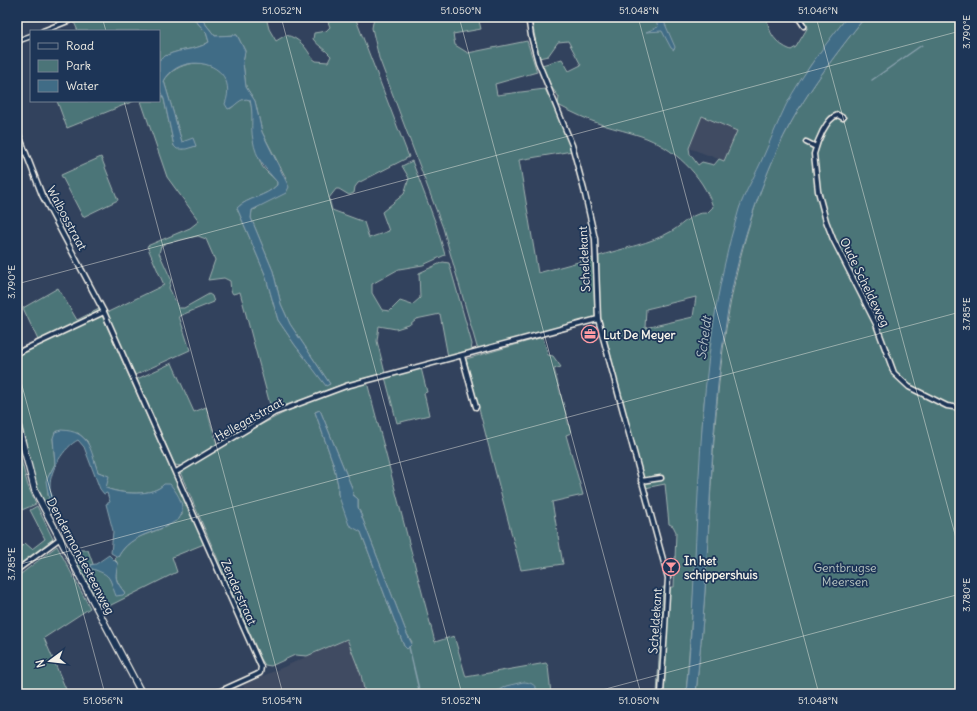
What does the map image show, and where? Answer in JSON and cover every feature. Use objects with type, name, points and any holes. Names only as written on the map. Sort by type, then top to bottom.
[{"type":"main road","name":"Dendermondesteenweg","points":[[17,422],[35,491],[142,694]]},
{"type":"street","points":[[46,30],[78,17]]},
{"type":"street","name":"Scheldekant","points":[[528,17],[530,36],[538,62],[575,154],[592,222],[596,252],[598,320],[668,578],[660,694]]},
{"type":"street","points":[[798,17],[804,26]]},
{"type":"street","points":[[17,42],[30,36]]},
{"type":"street","name":"Oude Scheldeweg","points":[[843,118],[838,114],[830,119],[814,154],[818,191],[826,221],[833,239],[876,324],[894,373],[909,387],[947,406],[960,408]]},
{"type":"street","name":"Walbosstraat","points":[[17,130],[42,195],[104,312]]},
{"type":"street","points":[[806,142],[816,147]]},
{"type":"street","points":[[17,353],[104,312],[176,472]]},
{"type":"street","name":"Hellegatstraat","points":[[176,472],[274,413],[346,386],[598,320]]},
{"type":"street","points":[[462,356],[476,407]]},
{"type":"street","name":"Zenderstraat","points":[[176,472],[262,670],[256,675],[214,694]]},
{"type":"street","points":[[641,481],[661,478]]},
{"type":"street","points":[[17,570],[59,539]]},
{"type":"shaded area","points":[[702,116],[738,131],[724,161],[689,148]]},
{"type":"shaded area","points":[[347,639],[361,675],[365,694],[247,694],[243,685]]},
{"type":"green space","points":[[86,17],[192,17],[206,32],[209,42],[198,47],[172,53],[160,59],[160,30],[78,30],[74,22]]},
{"type":"green space","points":[[200,17],[266,17],[269,29],[276,41],[286,35],[291,36],[302,44],[316,61],[328,62],[331,56],[313,39],[314,33],[326,31],[330,27],[328,22],[340,17],[355,17],[409,157],[358,183],[355,187],[354,193],[349,195],[339,189],[336,189],[329,198],[332,210],[364,222],[369,238],[389,231],[382,212],[404,194],[409,178],[402,166],[412,161],[436,224],[445,255],[423,265],[399,269],[372,284],[372,293],[382,310],[390,311],[400,301],[412,305],[420,298],[419,273],[443,262],[449,263],[472,344],[471,351],[448,357],[440,314],[416,319],[409,325],[396,329],[379,326],[377,341],[385,373],[343,384],[272,412],[240,292],[233,294],[231,291],[230,281],[224,278],[208,280],[215,260],[206,239],[198,236],[166,243],[161,246],[159,253],[171,279],[169,288],[179,308],[184,308],[209,294],[212,296],[214,302],[179,316],[190,350],[135,375],[106,313],[164,285],[147,246],[190,228],[199,221],[167,177],[141,102],[160,102],[160,91],[164,99],[174,146],[182,149],[196,146],[187,141],[182,142],[164,81],[169,74],[184,65],[202,64],[218,70],[226,79],[230,109],[239,101],[244,99],[250,100],[259,159],[263,168],[277,182],[277,185],[268,192],[246,201],[237,208],[265,274],[278,320],[326,385],[330,384],[290,324],[281,304],[273,271],[251,218],[252,210],[256,209],[286,178],[262,132],[255,101],[246,87],[243,63],[245,51],[237,35],[215,36]]},
{"type":"green space","points":[[374,17],[478,17],[481,29],[453,34],[455,45],[468,53],[527,41],[537,72],[495,84],[497,95],[545,89],[561,121],[572,151],[519,160],[538,273],[593,258],[595,317],[593,319],[482,348],[477,347],[443,228],[379,58],[372,28]]},
{"type":"green space","points":[[531,17],[767,17],[771,33],[781,45],[791,50],[796,47],[808,27],[801,17],[847,17],[810,66],[740,207],[711,346],[703,412],[694,588],[686,694],[657,694],[663,587],[674,587],[676,532],[673,526],[669,524],[665,484],[645,488],[600,315],[598,294],[599,256],[646,243],[672,231],[692,216],[707,213],[713,207],[702,184],[694,173],[664,147],[641,136],[592,121],[558,105],[559,97],[552,88],[542,65],[562,59],[569,71],[581,65],[568,41],[558,42],[548,56],[539,58]],"holes":[[[702,116],[737,131],[724,161],[719,159],[714,165],[702,162],[698,165],[690,154],[689,148]],[[696,297],[693,317],[645,328],[646,309]]]},
{"type":"green space","name":"Gentbrugse Meersen","points":[[865,17],[960,17],[960,694],[696,694],[704,604],[711,479],[720,369],[728,315],[739,262],[755,208],[775,155],[784,136],[804,100]]},
{"type":"green space","points":[[57,102],[132,102],[67,128]]},
{"type":"green space","points":[[101,157],[118,200],[83,217],[61,175]]},
{"type":"green space","points":[[58,288],[77,320],[99,309],[204,544],[172,557],[177,572],[103,609],[71,553],[80,550],[88,550],[93,564],[90,565],[92,569],[100,570],[106,574],[111,581],[113,589],[123,595],[125,593],[116,579],[116,556],[118,557],[122,550],[133,540],[169,525],[182,515],[182,510],[177,498],[164,484],[159,488],[145,493],[120,492],[106,488],[105,474],[98,472],[87,441],[78,433],[53,438],[55,464],[48,477],[48,495],[51,505],[50,509],[45,503],[39,492],[29,459],[18,410],[16,389],[17,351],[38,340],[23,308]]},
{"type":"green space","points":[[543,337],[548,355],[553,356],[561,367],[554,369],[571,433],[566,435],[583,495],[552,502],[563,564],[521,570],[466,359]]},
{"type":"green space","points":[[172,363],[194,412],[206,407],[217,445],[181,466],[175,465],[137,379]]},
{"type":"green space","points":[[421,368],[427,392],[424,393],[429,415],[397,423],[385,377]]},
{"type":"green space","points":[[367,382],[435,642],[454,636],[466,677],[546,663],[548,666],[551,694],[365,694],[361,675],[347,639],[307,656],[295,655],[271,666],[265,665],[261,659],[180,472],[270,420],[317,398]],"holes":[[[320,410],[352,488],[353,495],[358,499],[358,507],[407,634],[412,642],[410,646],[404,646],[361,532],[338,494],[338,485],[333,463],[315,412]]]},
{"type":"green space","points":[[20,456],[28,486],[36,504],[17,512],[17,457]]},
{"type":"green space","points":[[37,506],[53,539],[17,566],[17,551],[25,543],[32,549],[45,539],[30,510]]},
{"type":"green space","points":[[57,546],[90,608],[44,638],[68,694],[17,694],[17,577]]},
{"type":"water","points":[[192,17],[200,17],[215,36],[237,35],[245,51],[243,63],[246,87],[255,101],[262,132],[289,187],[286,193],[252,210],[251,218],[273,271],[281,304],[290,324],[330,384],[326,386],[278,320],[265,274],[237,208],[246,201],[268,192],[277,185],[277,182],[262,163],[254,147],[250,100],[243,99],[228,109],[225,104],[228,90],[225,78],[217,70],[207,65],[195,63],[183,65],[172,71],[164,81],[182,142],[193,138],[196,146],[186,149],[177,149],[174,146],[164,99],[160,91],[160,59],[172,53],[204,45],[209,42],[206,32]]},
{"type":"water","points":[[655,17],[662,17],[675,47],[674,50],[671,48],[662,31],[646,32],[658,27]]},
{"type":"water","points":[[847,17],[865,17],[804,100],[784,136],[767,174],[746,234],[735,274],[727,316],[718,384],[704,604],[696,694],[686,694],[705,389],[713,328],[724,268],[741,203],[786,105],[807,70]]},
{"type":"water","points":[[320,410],[352,488],[353,495],[358,499],[358,507],[412,644],[407,649],[404,646],[361,532],[349,525],[338,494],[338,485],[333,463],[315,412]]},
{"type":"water","points":[[61,430],[71,431],[78,434],[87,443],[98,472],[109,476],[106,488],[119,492],[145,493],[159,488],[164,484],[170,484],[176,492],[182,505],[179,519],[171,524],[137,538],[123,549],[118,557],[111,553],[113,531],[106,504],[110,502],[107,493],[104,494],[100,489],[84,447],[78,440],[63,453],[52,473],[50,488],[56,504],[51,511],[46,481],[55,464],[53,438],[55,432]]},
{"type":"water","points":[[109,555],[118,564],[116,577],[125,593],[123,595],[116,596],[108,577],[90,568],[90,565],[96,564]]},
{"type":"water","points":[[523,682],[533,685],[538,694],[492,694],[506,686]]},
{"type":"waterway","points":[[872,80],[922,45]]},
{"type":"waterway","points":[[409,647],[420,694]]},
{"type":"place","name":"Lut De Meyer","points":[[590,334]]},
{"type":"place","name":"In het schippershuis","points":[[671,567]]},
{"type":"water label","name":"Scheldt","points":[[704,338]]}]
